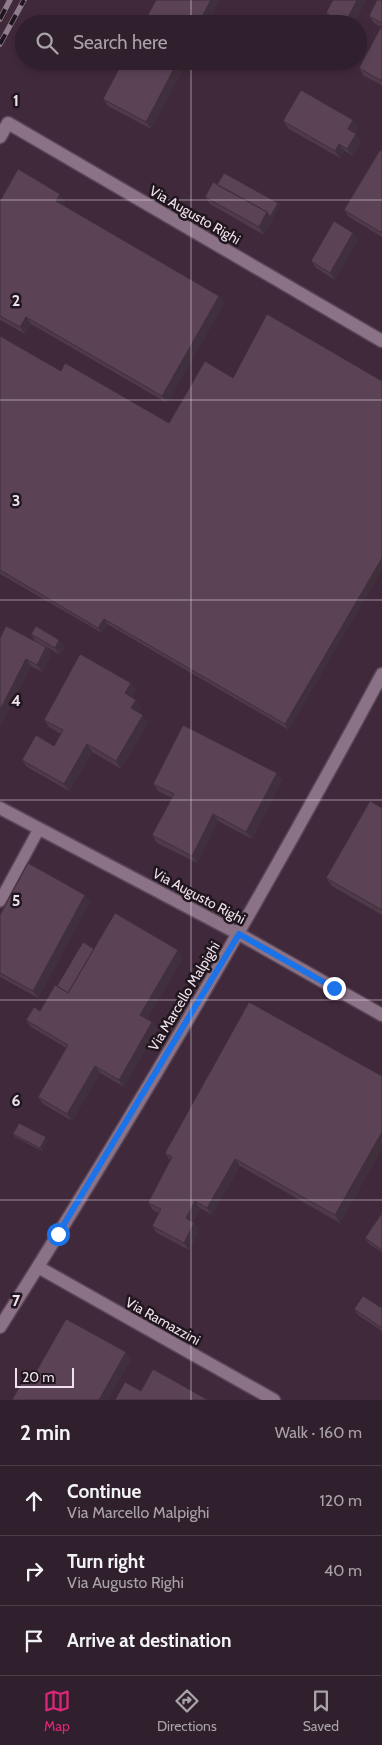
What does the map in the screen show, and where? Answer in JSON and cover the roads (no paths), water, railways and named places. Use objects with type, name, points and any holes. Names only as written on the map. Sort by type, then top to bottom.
[{"type":"street","name":"Via Augusto Righi","points":[[0,137],[8,123],[382,341]]},
{"type":"street","name":"Via Marcello Malpighi","points":[[0,1327],[239,934],[382,674]]},
{"type":"street","name":"Via Augusto Righi","points":[[0,808],[239,934],[382,1015]]},
{"type":"street","name":"Via Ramazzini","points":[[38,1267],[274,1400]]},
{"type":"lane","points":[[0,901],[39,828]]},
{"type":"railway","points":[[0,19],[10,0]]},
{"type":"railway","points":[[16,15],[24,0]]},
{"type":"railway","points":[[0,44],[15,16]]}]
